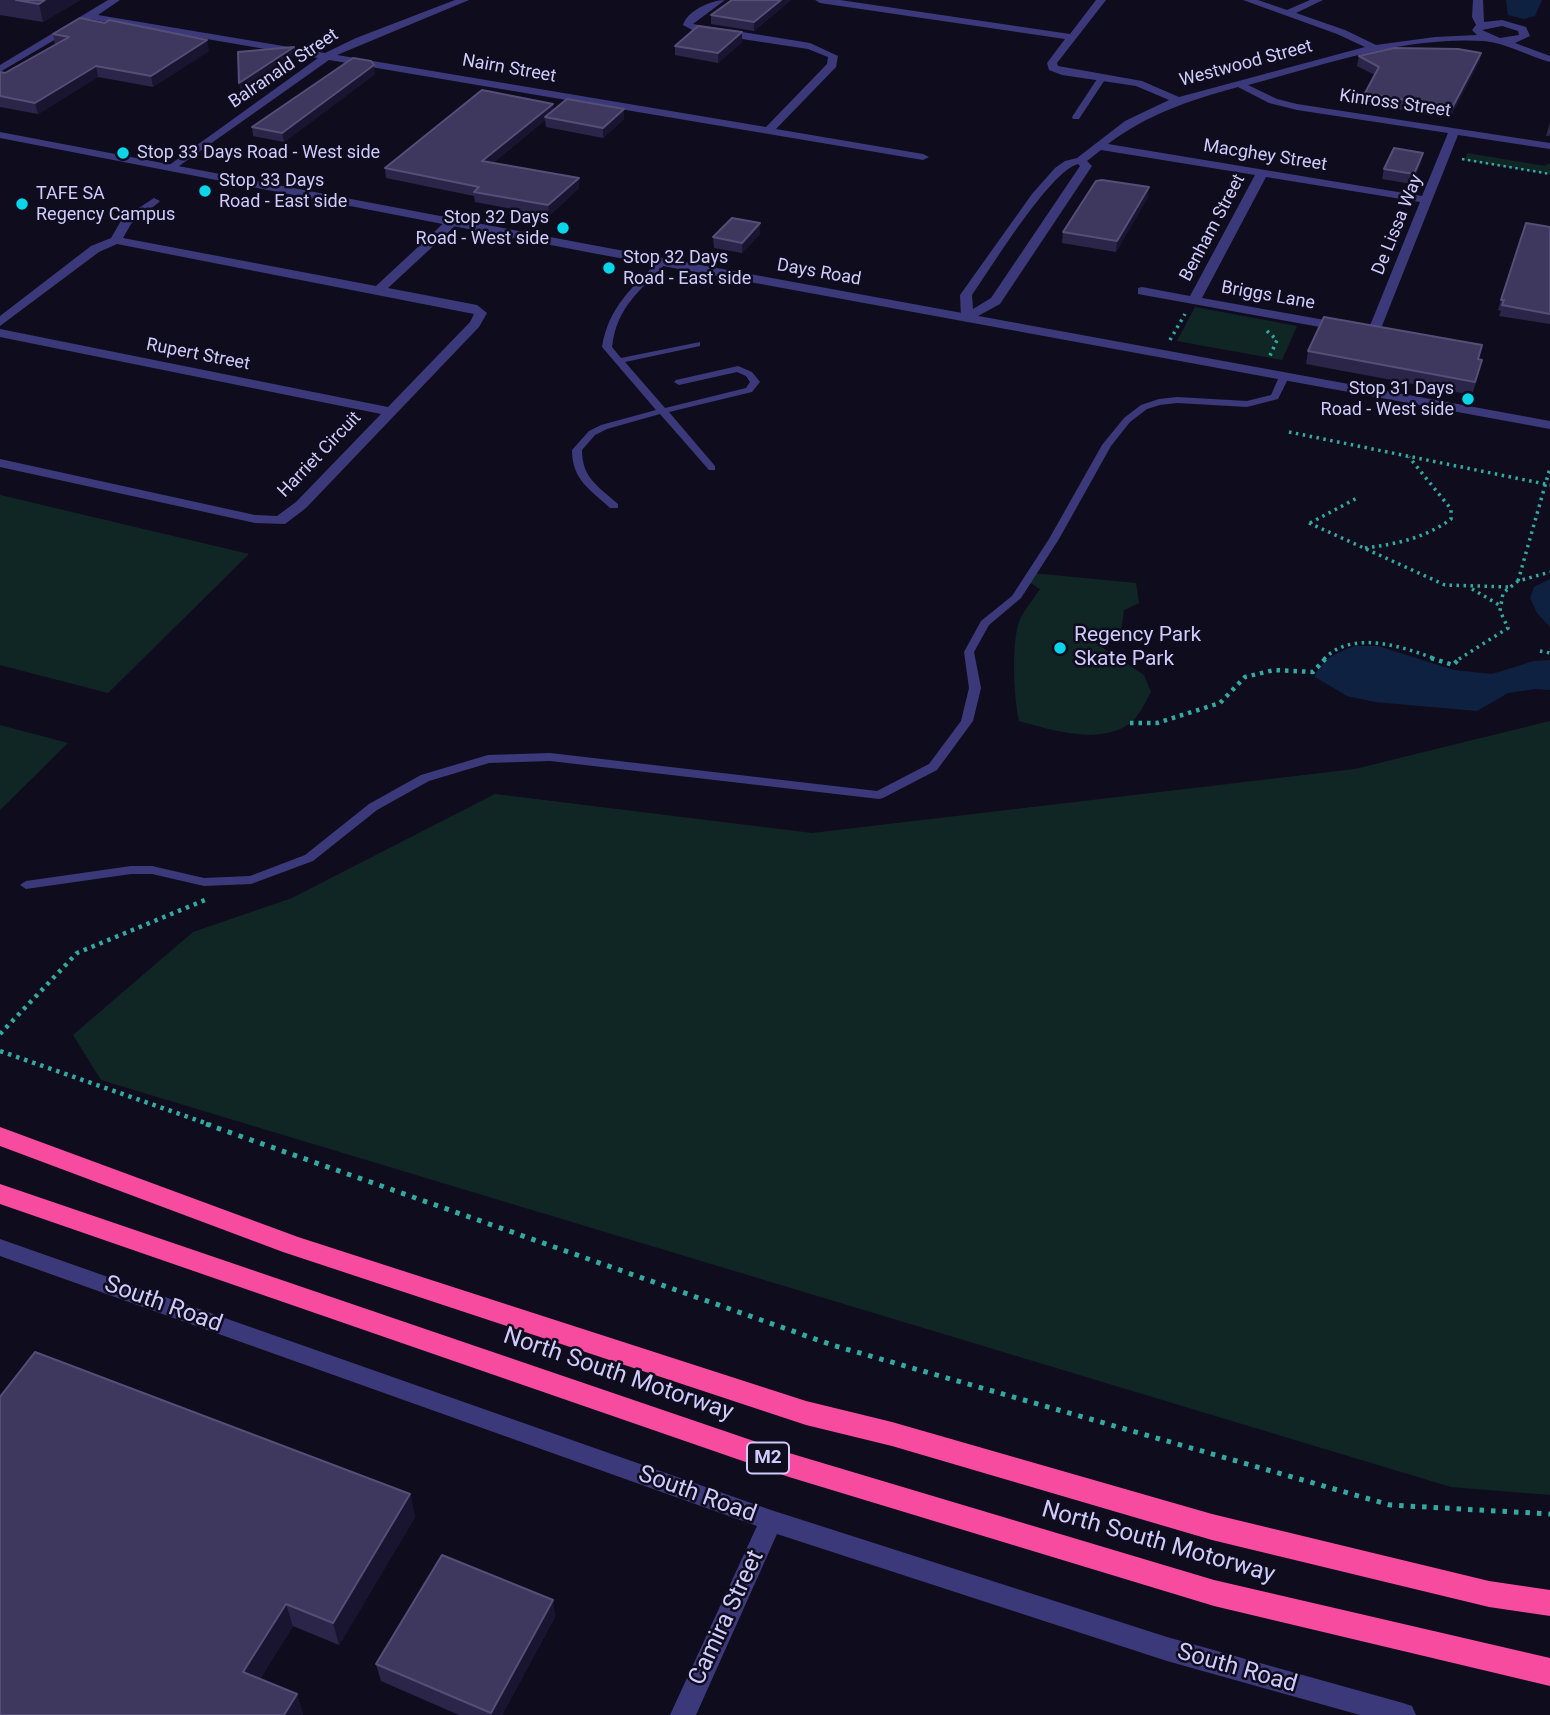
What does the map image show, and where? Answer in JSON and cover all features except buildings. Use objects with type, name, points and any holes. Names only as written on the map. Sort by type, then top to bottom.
[{"type":"highway","name":"North South Motorway","points":[[0,1136],[292,1245],[806,1413],[891,1434],[1212,1527],[1489,1594],[1550,1602]]},
{"type":"highway","name":"North South Motorway","points":[[0,1194],[789,1465],[1214,1593],[1550,1672]]},
{"type":"street","points":[[0,69],[115,0]]},
{"type":"street","name":"Balranald Street","points":[[172,168],[329,55],[360,40],[464,0]]},
{"type":"street","points":[[720,0],[688,20],[688,25],[696,29],[810,46],[833,56],[832,65],[766,132]]},
{"type":"street","points":[[820,0],[1072,37]]},
{"type":"street","points":[[1101,0],[1052,63],[1053,68],[1062,72],[1139,83],[1178,100]]},
{"type":"street","points":[[1248,0],[1360,40],[1375,48]]},
{"type":"street","points":[[1265,5],[1278,0]]},
{"type":"street","points":[[1288,13],[1318,0]]},
{"type":"street","points":[[1478,5],[1488,17],[1522,29],[1530,47],[1547,58]]},
{"type":"street","points":[[1478,5],[1478,33],[1547,58]]},
{"type":"street","name":"Nairn Street","points":[[89,16],[923,157]]},
{"type":"street","name":"Westwood Street","points":[[967,318],[966,295],[1044,187],[1069,163],[1082,160],[1129,123],[1178,100],[1375,48],[1462,35],[1480,26],[1509,24]]},
{"type":"street","name":"Westwood Street","points":[[1436,40],[1518,40],[1525,36]]},
{"type":"street","name":"Kinross Street","points":[[1239,84],[1273,101],[1297,107],[1550,146]]},
{"type":"street","name":"De Lissa Way","points":[[1378,333],[1454,131]]},
{"type":"street","name":"Days Road","points":[[0,135],[663,262],[1550,425]]},
{"type":"street","name":"Macghey Street","points":[[1098,146],[1427,200]]},
{"type":"street","points":[[967,318],[996,301],[1086,166],[1082,160]]},
{"type":"street","name":"Benham Street","points":[[1191,304],[1262,173]]},
{"type":"street","points":[[0,322],[95,249],[116,240],[126,222],[154,201]]},
{"type":"street","points":[[379,290],[452,222]]},
{"type":"street","name":"Harriet Circuit","points":[[0,463],[255,519],[280,521],[301,505],[388,411],[475,324],[481,313],[472,308],[116,240]]},
{"type":"street","points":[[983,271],[991,276],[1011,278]]},
{"type":"street","name":"Briggs Lane","points":[[1142,291],[1191,304],[1378,333]]},
{"type":"street","name":"Rupert Street","points":[[0,333],[388,411]]},
{"type":"street","name":"South Road","points":[[0,1247],[771,1521],[1167,1649],[1403,1715]]},
{"type":"street","name":"Camira Street","points":[[683,1715],[771,1521]]},
{"type":"lane","points":[[1076,117],[1102,78]]},
{"type":"lane","points":[[663,262],[616,311],[608,333],[607,347],[712,468]]},
{"type":"lane","points":[[618,361],[697,344]]},
{"type":"lane","points":[[614,506],[581,473],[575,458],[577,450],[593,433],[604,427],[662,411],[749,390],[755,382],[749,374],[738,369],[679,382]]},
{"type":"lane","points":[[26,885],[131,870],[152,870],[204,882],[251,880],[309,858],[373,807],[425,778],[488,759],[550,758],[879,795],[933,766],[967,721],[975,688],[969,652],[985,622],[1016,598],[1054,539],[1107,445],[1127,420],[1144,407],[1159,402],[1263,402],[1275,397],[1284,376]]},
{"type":"path","points":[[1465,152],[1462,160],[1550,174]]},
{"type":"path","points":[[1169,342],[1191,304]]},
{"type":"path","points":[[1184,316],[1191,317]]},
{"type":"path","points":[[1261,325],[1278,340],[1268,361]]},
{"type":"path","points":[[1289,432],[1547,484]]},
{"type":"path","points":[[1364,548],[1398,545],[1437,530],[1451,519],[1451,509],[1408,456]]},
{"type":"path","points":[[1518,581],[1547,484],[1549,468]]},
{"type":"path","points":[[1359,497],[1310,523],[1445,585],[1470,588],[1510,587]]},
{"type":"path","points":[[1130,723],[1157,723],[1220,703],[1245,677],[1274,670],[1313,672],[1335,649],[1367,642],[1406,650],[1453,665],[1461,657],[1508,628],[1500,611],[1503,593],[1518,581],[1550,572]]},
{"type":"path","points":[[1470,588],[1501,607]]},
{"type":"path","points":[[1540,651],[1550,653]]},
{"type":"path","points":[[0,1034],[77,953],[251,880]]},
{"type":"path","points":[[0,1051],[832,1345],[1390,1505],[1550,1514]]},
{"type":"green space","points":[[1467,153],[1545,166],[1550,163],[1550,174],[1465,160]]},
{"type":"green space","points":[[1195,307],[1297,326],[1282,360],[1177,341]]},
{"type":"green space","points":[[0,495],[249,554],[108,693],[0,665]]},
{"type":"green space","name":"Regency Park Skate Park","points":[[1032,573],[1136,583],[1139,603],[1124,610],[1121,632],[1106,635],[1094,642],[1144,675],[1151,692],[1129,724],[1103,734],[1089,735],[1019,721],[1014,657],[1016,632],[1021,618],[1040,589],[1027,581]]},
{"type":"green space","points":[[1550,721],[1550,1495],[1451,1487],[101,1080],[73,1035],[193,932],[292,898],[495,794],[812,833],[1355,769]]},
{"type":"green space","points":[[0,725],[68,743],[0,810]]},
{"type":"water","points":[[1506,0],[1542,0],[1535,16],[1524,19],[1508,15]]},
{"type":"water","points":[[1550,579],[1550,627],[1537,613],[1530,598],[1534,587]]},
{"type":"water","points":[[1355,646],[1378,646],[1454,670],[1492,674],[1534,661],[1550,660],[1550,690],[1508,693],[1477,711],[1375,702],[1347,696],[1315,677],[1326,661]]},
{"type":"place","name":"Stop 33 Days Road - West side","points":[[123,153]]},
{"type":"place","name":"Stop 33 Days Road - East side","points":[[205,191]]},
{"type":"place","name":"TAFE SA Regency Campus","points":[[22,204]]},
{"type":"place","name":"Stop 32 Days Road - West side","points":[[563,228]]},
{"type":"place","name":"Stop 32 Days Road - East side","points":[[609,268]]},
{"type":"place","name":"Stop 31 Days Road - West side","points":[[1468,399]]},
{"type":"place","name":"Regency Park Skate Park","points":[[1060,648]]}]
